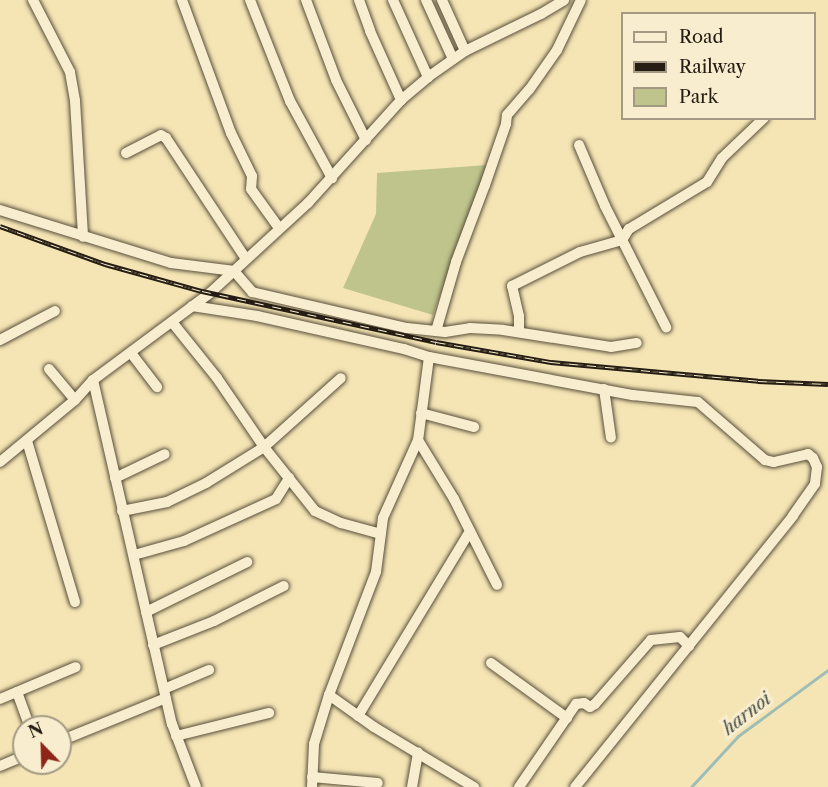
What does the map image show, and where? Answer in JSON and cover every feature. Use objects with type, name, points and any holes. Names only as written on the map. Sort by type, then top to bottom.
[{"type":"street","points":[[33,0],[70,72],[75,101],[83,237]]},
{"type":"street","points":[[182,0],[231,133],[252,176],[251,189],[279,228]]},
{"type":"street","points":[[250,0],[290,101],[332,178]]},
{"type":"street","points":[[306,0],[336,80],[366,140]]},
{"type":"street","points":[[359,0],[369,31],[401,100]]},
{"type":"street","points":[[393,0],[428,76]]},
{"type":"street","points":[[426,0],[453,59]]},
{"type":"street","points":[[442,0],[465,51]]},
{"type":"street","points":[[2,456],[27,441],[75,400],[93,380],[172,322],[234,271],[332,178],[401,100],[428,76],[465,51],[542,14],[564,0]]},
{"type":"street","points":[[436,331],[456,262],[507,124],[507,115],[529,90],[557,50],[581,0]]},
{"type":"street","points":[[519,332],[519,316],[512,286],[580,252],[622,240],[629,230],[707,182],[722,158],[762,120]]},
{"type":"street","points":[[126,153],[161,135],[166,138],[246,259]]},
{"type":"street","points":[[579,145],[622,240],[666,327]]},
{"type":"street","points":[[0,210],[171,263],[234,271],[252,291],[375,321],[436,331],[470,328],[519,332],[611,347],[637,343]]},
{"type":"street","points":[[192,306],[257,316],[404,349],[429,357],[604,389],[698,402],[765,460],[774,462],[808,454],[817,467],[815,484],[799,508],[575,787]]},
{"type":"street","points":[[0,340],[55,311]]},
{"type":"street","points":[[172,322],[217,378],[264,447],[306,502],[324,516],[381,534]]},
{"type":"street","points":[[131,353],[157,387]]},
{"type":"street","points":[[378,783],[312,782],[315,744],[329,695],[376,572],[383,518],[394,487],[408,466],[418,440],[429,357]]},
{"type":"street","points":[[49,369],[75,400]]},
{"type":"street","points":[[122,511],[167,502],[206,483],[264,447],[341,378]]},
{"type":"street","points":[[93,380],[165,693],[176,736],[196,787]]},
{"type":"street","points":[[604,389],[611,438]]},
{"type":"street","points":[[421,413],[474,427]]},
{"type":"street","points":[[418,440],[470,531],[497,585]]},
{"type":"street","points":[[27,441],[75,602]]},
{"type":"street","points":[[115,478],[165,454]]},
{"type":"street","points":[[134,555],[184,541],[276,499],[289,478]]},
{"type":"street","points":[[358,716],[470,531]]},
{"type":"street","points":[[146,612],[247,562]]},
{"type":"street","points":[[153,645],[214,621],[284,586]]},
{"type":"street","points":[[519,787],[579,702],[590,707],[595,704],[651,640],[680,637],[689,646]]},
{"type":"street","points":[[491,663],[567,718]]},
{"type":"street","points":[[0,699],[76,667]]},
{"type":"street","points":[[72,736],[209,670]]},
{"type":"street","points":[[16,692],[25,715]]},
{"type":"street","points":[[329,695],[358,716],[474,787]]},
{"type":"street","points":[[176,736],[269,713]]},
{"type":"street","points":[[412,787],[418,753]]},
{"type":"green space","points":[[487,165],[433,315],[343,288],[376,214],[377,173]]},
{"type":"waterway","name":"harnoi","points":[[691,787],[738,736],[828,670]]},
{"type":"railway","points":[[0,226],[105,264],[202,291],[436,342],[551,362],[758,381],[828,384]]}]
